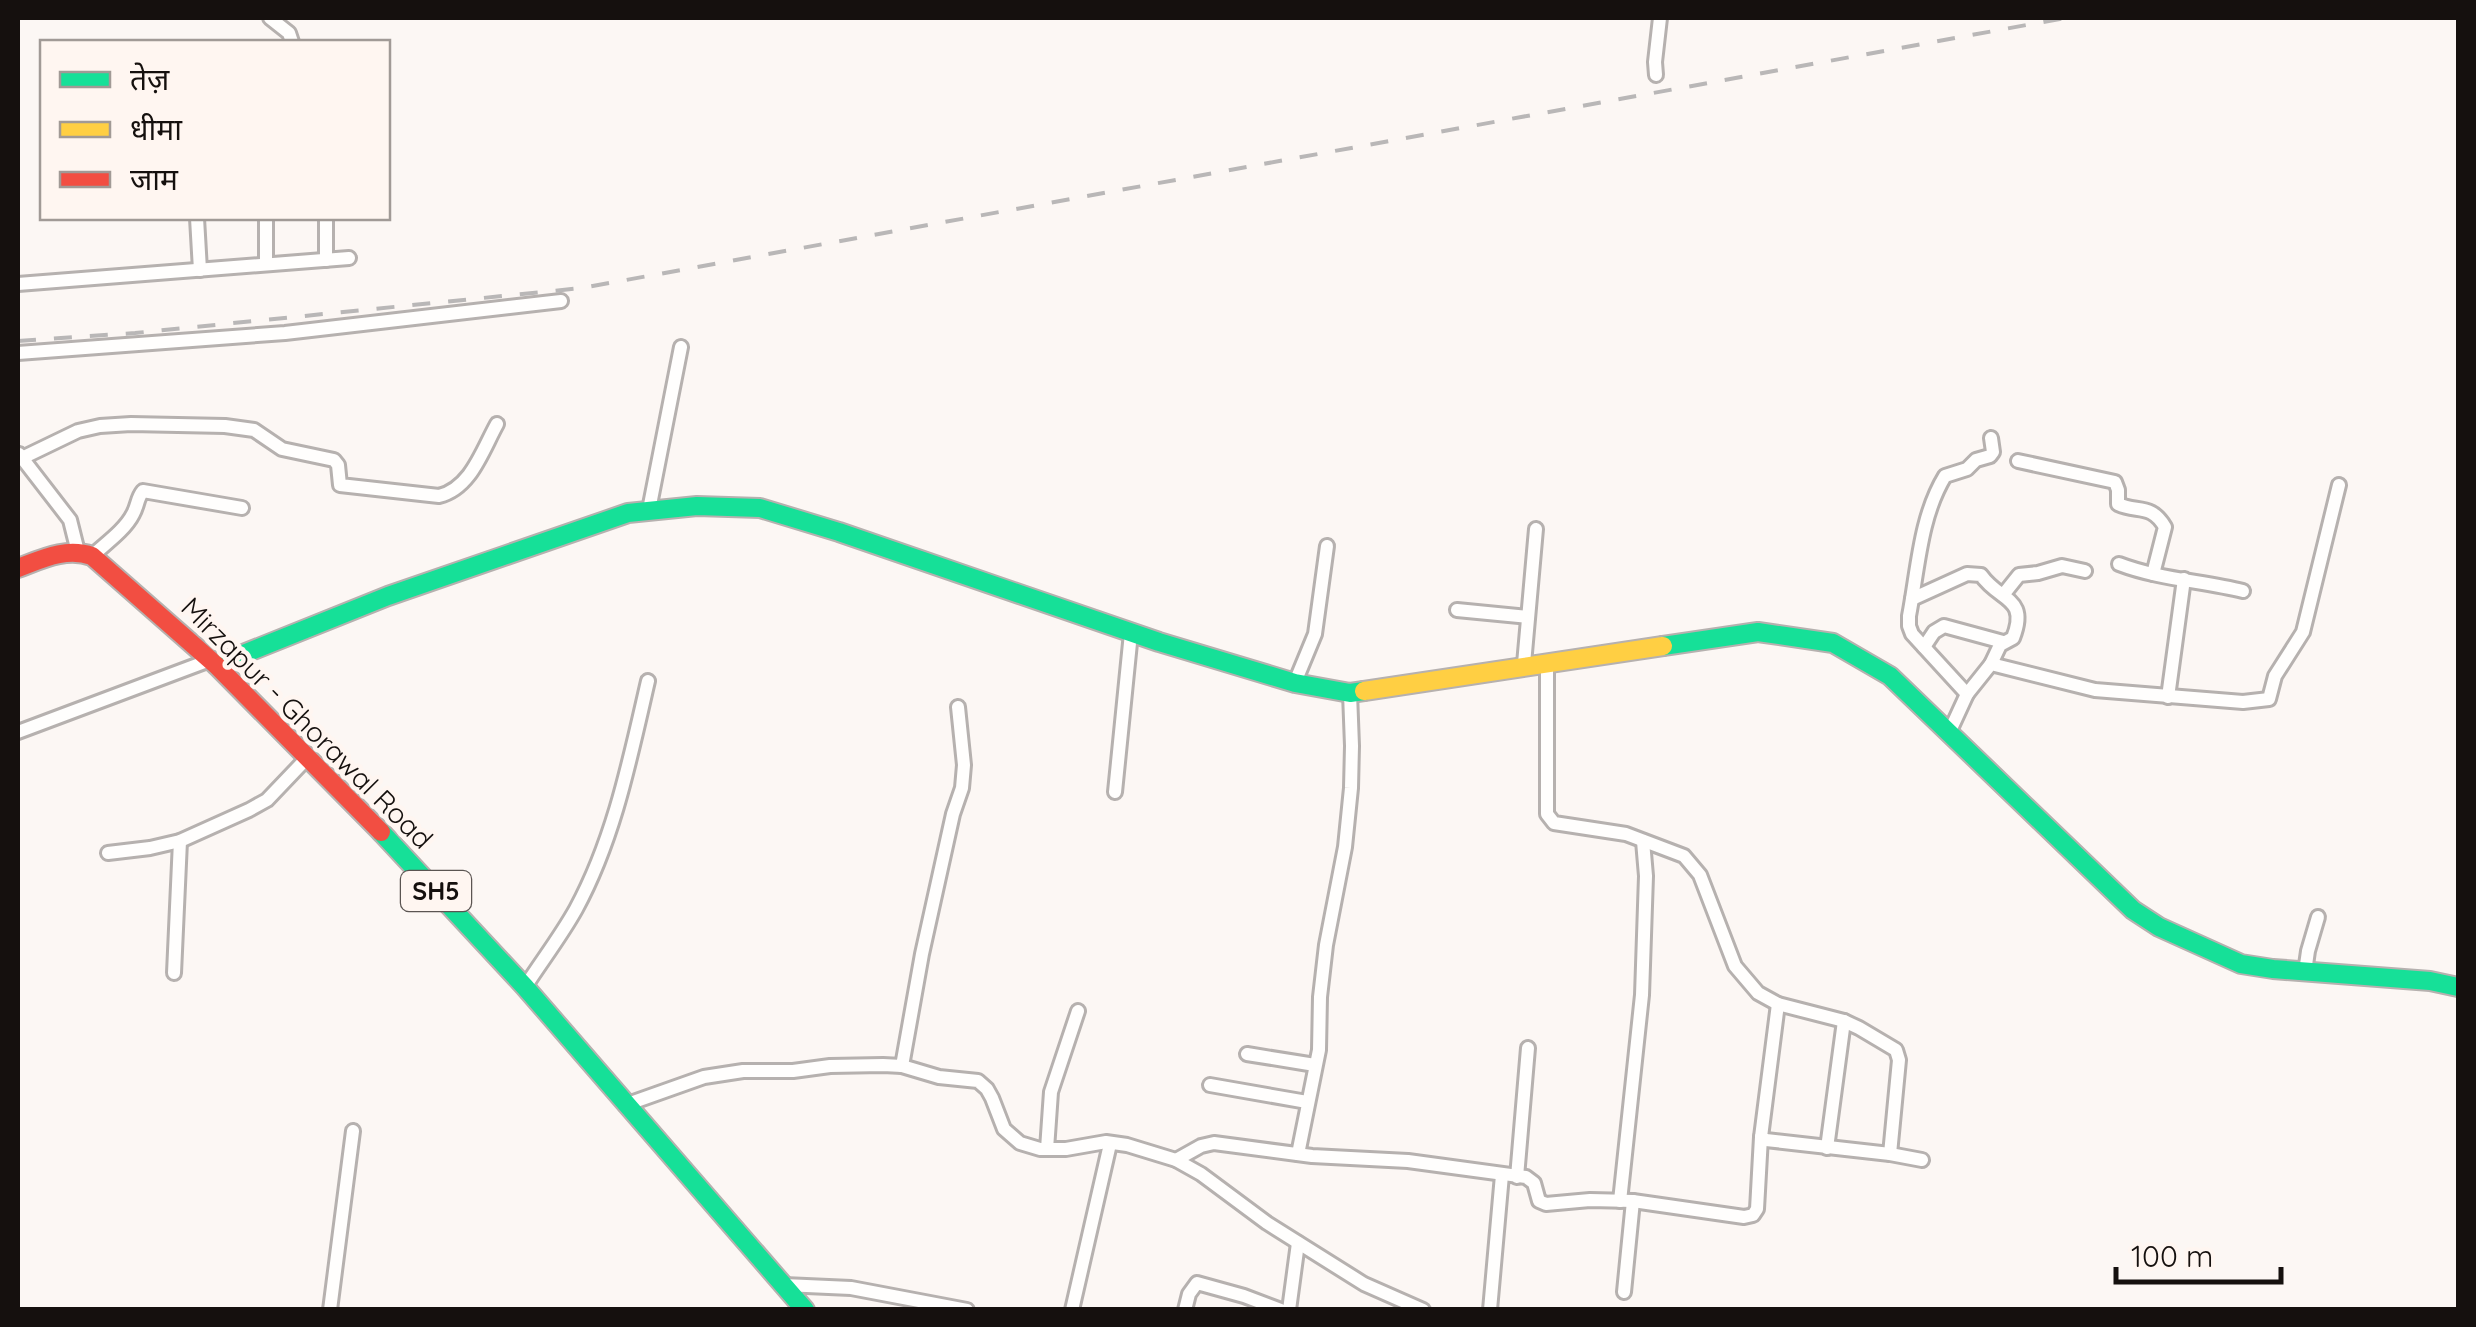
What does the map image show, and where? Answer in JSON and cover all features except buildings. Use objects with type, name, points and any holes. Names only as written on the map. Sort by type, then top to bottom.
[{"type":"street","points":[[270,18],[289,33],[291,40]]},
{"type":"street","points":[[1656,75],[1660,18]]},
{"type":"street","points":[[197,220],[200,270]]},
{"type":"street","points":[[266,220],[266,264]]},
{"type":"street","points":[[326,220],[326,260]]},
{"type":"street","points":[[18,284],[348,258]]},
{"type":"street","points":[[18,353],[286,333],[561,301]]},
{"type":"street","points":[[650,504],[681,346]]},
{"type":"street","points":[[85,554],[70,520],[20,455],[78,431],[100,426],[225,426],[260,432],[282,448],[334,460],[340,485],[439,496],[466,482],[497,424]]},
{"type":"street","points":[[1968,694],[1909,626],[1926,516],[1948,474],[1990,456],[1991,438]]},
{"type":"street","points":[[2018,461],[2114,482],[2118,504],[2149,510],[2165,527],[2154,574]]},
{"type":"street","points":[[1991,664],[2079,688],[2243,702],[2269,699],[2275,676],[2303,632],[2339,485]]},
{"type":"street","points":[[18,568],[56,555],[85,554],[130,519],[143,491],[242,508]]},
{"type":"street","points":[[18,732],[650,504],[760,508],[1131,632],[1350,693],[1758,632],[1833,643],[1890,676],[2134,910],[2158,928],[2242,964],[2430,981],[2458,987]]},
{"type":"street","points":[[1524,664],[1536,530]]},
{"type":"street","points":[[1297,678],[1315,634],[1328,546]]},
{"type":"street","name":"Mirzapur - Ghorawal Road","points":[[85,554],[213,663],[364,814],[524,987],[805,1310]]},
{"type":"street","points":[[2119,564],[2243,591]]},
{"type":"street","points":[[2003,595],[2019,575],[2062,566],[2085,571]]},
{"type":"street","points":[[1912,599],[1972,573],[1980,575],[2015,604],[2020,616],[2013,638],[2003,642],[1944,626],[1934,632],[1924,647]]},
{"type":"street","points":[[2168,697],[2184,579]]},
{"type":"street","points":[[1457,610],[1528,616]]},
{"type":"street","points":[[1115,792],[1131,632]]},
{"type":"street","points":[[1949,732],[1968,694],[2003,642]]},
{"type":"street","points":[[1547,665],[1550,820],[1626,834],[1684,856],[1700,875],[1734,966],[1758,993],[1778,1004],[1844,1021],[1898,1054],[1890,1154]]},
{"type":"street","points":[[524,987],[576,910],[606,843],[648,681]]},
{"type":"street","points":[[1298,1154],[1318,1050],[1326,945],[1345,847],[1351,788],[1350,693]]},
{"type":"street","points":[[902,1066],[922,954],[962,788],[964,765],[958,708]]},
{"type":"street","points":[[108,854],[180,841],[267,800],[307,758]]},
{"type":"street","points":[[174,973],[180,841]]},
{"type":"street","points":[[1624,1292],[1626,1201],[1642,995],[1643,841]]},
{"type":"street","points":[[2305,972],[2318,917]]},
{"type":"street","points":[[1176,1160],[1214,1143],[1312,1156],[1408,1161],[1531,1180],[1542,1203],[1626,1201],[1750,1216],[1757,1209],[1761,1136],[1778,1004]]},
{"type":"street","points":[[1047,1149],[1051,1092],[1078,1011]]},
{"type":"street","points":[[1827,1148],[1844,1021]]},
{"type":"street","points":[[1517,1176],[1528,1048]]},
{"type":"street","points":[[1247,1054],[1315,1065]]},
{"type":"street","points":[[626,1104],[704,1078],[742,1070],[792,1071],[860,1064],[902,1066],[939,1078],[966,1078],[987,1089],[1010,1137],[1029,1148],[1066,1149],[1094,1142],[1126,1145],[1176,1160],[1364,1284],[1423,1310]]},
{"type":"street","points":[[1210,1085],[1307,1102]]},
{"type":"street","points":[[330,1310],[353,1131]]},
{"type":"street","points":[[1761,1136],[1766,1140],[1922,1160]]},
{"type":"street","points":[[1072,1310],[1110,1144]]},
{"type":"street","points":[[1490,1310],[1502,1175]]},
{"type":"street","points":[[1289,1310],[1298,1242]]},
{"type":"street","points":[[1185,1310],[1197,1283],[1281,1310]]},
{"type":"street","points":[[784,1285],[851,1288],[967,1310]]},
{"type":"railway","points":[[18,341],[582,288],[2065,18]]},
{"type":"traffic: fast","points":[[216,665],[388,596],[628,513],[697,506],[760,508],[1159,642],[1295,683],[1350,693],[1364,691]]},
{"type":"traffic: fast","points":[[1663,646],[1758,632],[1833,643],[1890,676],[2133,910],[2159,927],[2241,964],[2430,981],[2458,987]]},
{"type":"traffic: fast","points":[[381,832],[525,987],[805,1310]]},
{"type":"traffic: slow","points":[[1364,691],[1663,646]]},
{"type":"traffic: jam","points":[[18,568],[63,553],[92,556],[216,665],[381,832]]}]
